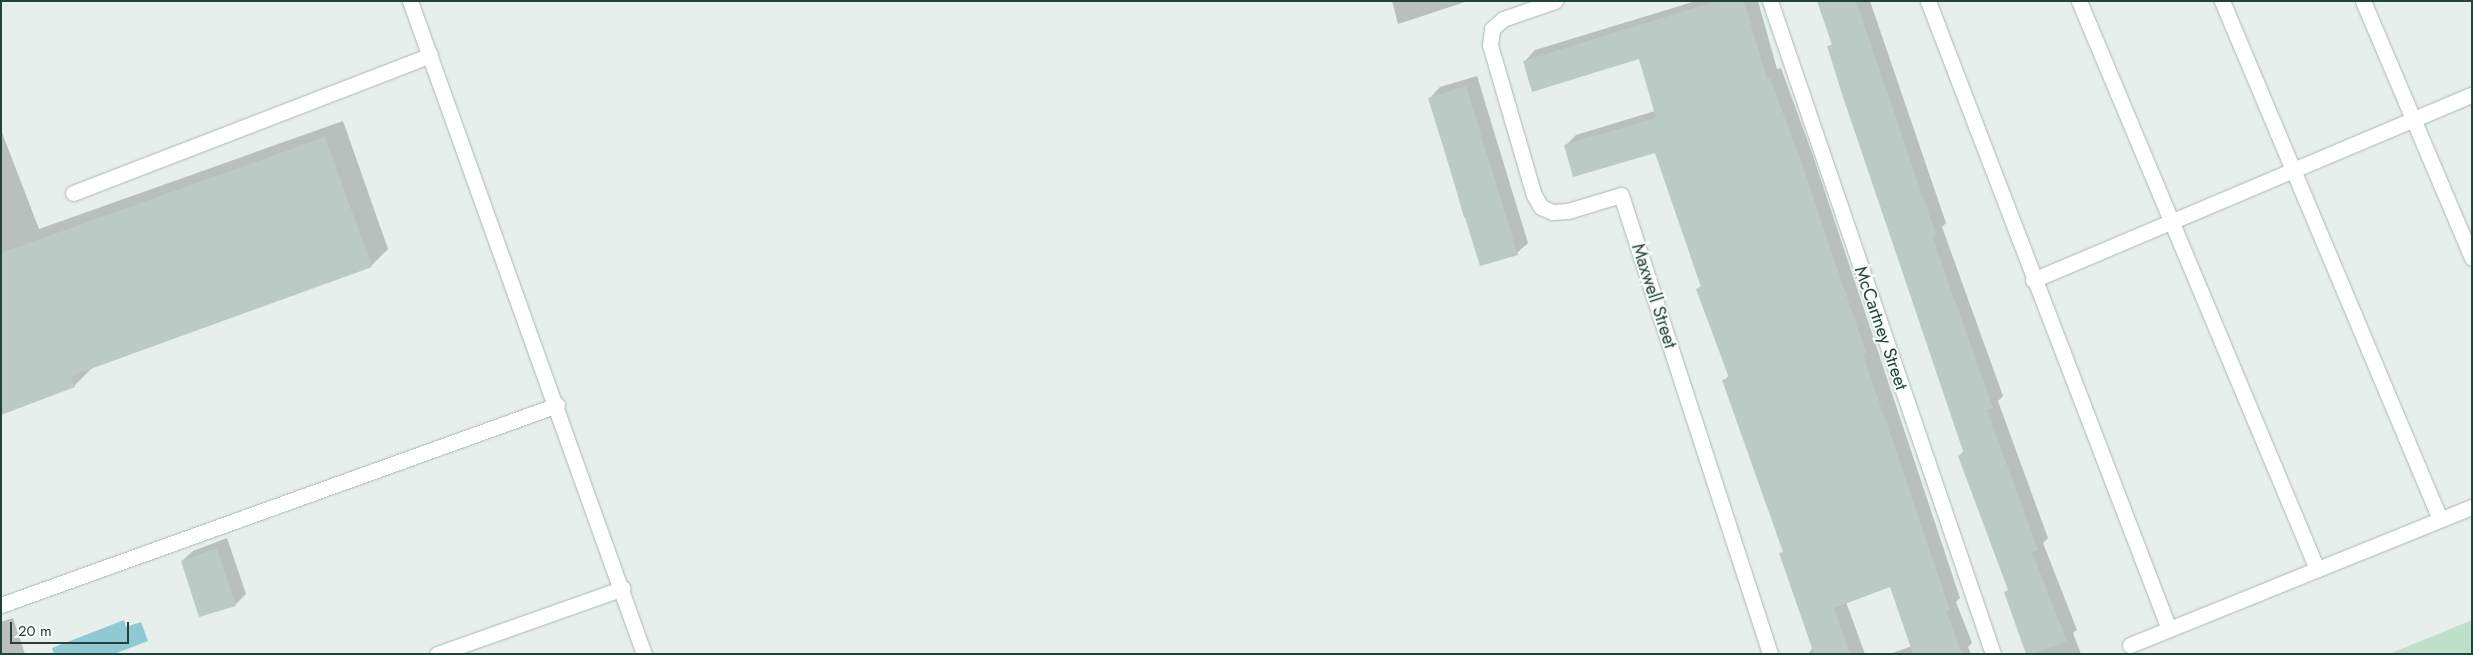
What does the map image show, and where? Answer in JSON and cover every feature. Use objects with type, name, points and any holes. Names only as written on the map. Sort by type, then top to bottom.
[{"type":"street","points":[[410,1],[623,588],[644,654]]},
{"type":"street","name":"Maxwell Street","points":[[1555,1],[1503,19],[1492,29],[1490,45],[1494,64],[1534,195],[1541,207],[1553,212],[1568,211],[1621,195],[1770,654]]},
{"type":"street","name":"McCartney Street","points":[[1770,1],[1993,654]]},
{"type":"street","points":[[1928,1],[2033,280],[2169,629]]},
{"type":"street","points":[[2079,1],[2317,569]]},
{"type":"street","points":[[2222,1],[2440,520]]},
{"type":"street","points":[[2363,1],[2472,258]]},
{"type":"street","points":[[73,193],[430,55]]},
{"type":"street","points":[[2033,280],[2472,95]]},
{"type":"street","points":[[1,605],[557,405]]},
{"type":"street","points":[[2130,645],[2472,507]]},
{"type":"street","points":[[437,654],[623,588]]},
{"type":"green space","points":[[2472,620],[2472,654],[2389,654]]},
{"type":"water","points":[[124,620],[126,627],[141,622],[148,641],[114,654],[54,654],[52,648]]},
{"type":"building","points":[[1717,1],[1744,1],[1767,79],[1770,78],[1802,164],[1866,353],[1863,354],[1950,610],[1946,611],[1962,654],[1913,654],[1890,587],[1834,608],[1850,654],[1814,654],[1779,553],[1783,552],[1722,380],[1729,378],[1696,289],[1701,287],[1655,153],[1573,177],[1564,145],[1656,118],[1639,59],[1532,92],[1523,61]]},
{"type":"building","points":[[1817,1],[1856,1],[1936,235],[1932,236],[1993,408],[1987,410],[2038,550],[2032,552],[2067,641],[2033,654],[2026,654],[2004,592],[2008,590],[1958,456],[1964,454],[1842,94],[1827,46],[1832,45]]},
{"type":"building","points":[[1466,86],[1518,255],[1480,266],[1428,98]]},
{"type":"building","points":[[325,137],[372,267],[71,376],[75,387],[1,415],[1,253]]},
{"type":"building","points":[[217,548],[236,606],[199,617],[181,561]]}]
